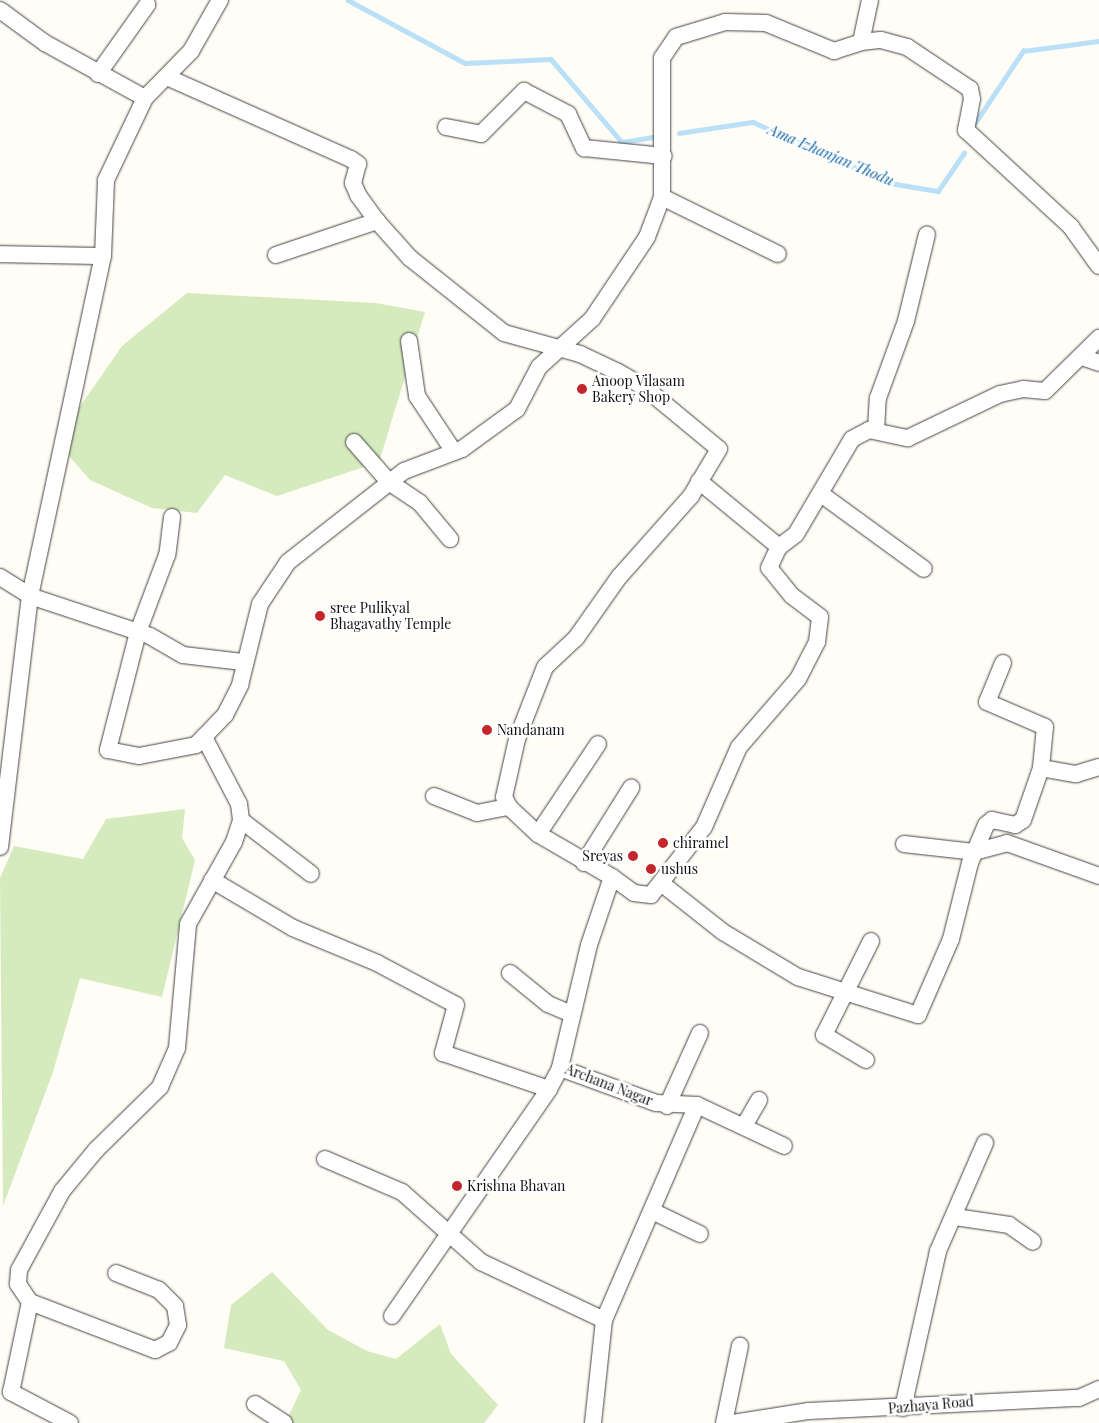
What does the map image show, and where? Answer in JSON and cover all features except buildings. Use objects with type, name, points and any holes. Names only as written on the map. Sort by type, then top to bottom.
[{"type":"street","points":[[0,847],[5,781],[30,596],[104,256],[106,180],[145,98],[169,78],[220,0]]},
{"type":"street","points":[[862,42],[870,0]]},
{"type":"street","points":[[98,74],[147,5]]},
{"type":"street","points":[[0,10],[98,74],[145,98]]},
{"type":"street","points":[[172,518],[168,555],[138,632],[108,750],[139,756],[173,752],[196,745],[226,715],[240,685],[243,662],[260,604],[288,562],[404,471],[454,452],[517,410],[539,367],[558,347],[592,319],[621,279],[647,237],[662,197],[664,124],[662,58],[676,37],[725,22],[766,23],[834,51],[862,42],[880,40],[906,47],[970,89],[972,99],[966,130],[1061,218],[1099,266]]},
{"type":"street","points":[[169,78],[358,164],[354,183],[376,221],[410,258],[504,333],[558,347],[644,386],[719,450],[700,481],[619,577],[576,638],[544,667],[510,767],[504,797],[509,807],[538,834],[584,864],[612,877],[643,896],[651,895],[704,827],[739,747],[798,679],[817,642],[820,617],[792,596],[769,568],[779,547],[796,534],[852,439],[876,431],[908,438],[1000,394],[1023,389],[1045,391],[1082,357],[1099,338]]},
{"type":"street","points":[[446,127],[481,134],[524,91],[568,114],[584,148],[664,156]]},
{"type":"street","points":[[662,197],[778,254]]},
{"type":"street","points":[[276,255],[376,221]]},
{"type":"street","points":[[876,431],[878,398],[906,321],[927,234]]},
{"type":"street","points":[[0,254],[104,256]]},
{"type":"street","points":[[410,341],[416,396],[454,452]]},
{"type":"street","points":[[1082,357],[1099,363]]},
{"type":"street","points":[[354,442],[389,482],[420,503],[450,539]]},
{"type":"street","points":[[700,481],[779,547]]},
{"type":"street","points":[[821,494],[924,569]]},
{"type":"street","points":[[0,577],[30,596],[138,632],[183,654],[243,662]]},
{"type":"street","points":[[661,883],[760,958],[842,993],[918,1015],[952,939],[974,852],[992,820],[1015,826],[1024,820],[1041,768],[1045,727],[987,702],[1003,663]]},
{"type":"street","points":[[116,1273],[159,1290],[175,1306],[178,1325],[169,1343],[155,1350],[30,1302],[18,1284],[25,1254],[62,1191],[96,1150],[160,1087],[177,1048],[188,924],[212,880],[240,820],[238,804],[204,737]]},
{"type":"street","points":[[538,834],[598,744]]},
{"type":"street","points":[[1041,768],[1076,774],[1099,767]]},
{"type":"street","points":[[584,864],[631,788]]},
{"type":"street","points":[[434,796],[477,813],[509,807]]},
{"type":"street","points":[[240,820],[311,874]]},
{"type":"street","points":[[904,844],[974,852],[1006,843],[1099,876]]},
{"type":"street","name":"Archana Nagar","points":[[612,877],[572,1014],[560,1068],[666,1106],[697,1105]]},
{"type":"street","points":[[212,880],[293,928],[394,971],[456,1005],[443,1053],[549,1089]]},
{"type":"street","points":[[866,1060],[824,1035],[842,993],[871,941]]},
{"type":"street","points":[[510,973],[548,1004],[572,1014]]},
{"type":"street","points":[[666,1106],[700,1033]]},
{"type":"street","points":[[392,1316],[452,1232],[549,1089],[560,1068]]},
{"type":"street","points":[[744,1126],[760,1100]]},
{"type":"street","points":[[593,1423],[604,1320],[697,1105],[784,1146]]},
{"type":"street","points":[[903,1408],[938,1251],[955,1217],[984,1143]]},
{"type":"street","points":[[325,1159],[402,1192],[452,1232],[481,1262],[604,1320]]},
{"type":"street","points":[[652,1211],[700,1234]]},
{"type":"street","points":[[955,1217],[1009,1225],[1033,1242]]},
{"type":"street","points":[[30,1302],[6,1390],[66,1422]]},
{"type":"street","points":[[724,1423],[740,1346]]},
{"type":"street","name":"Pazhaya Road","points":[[733,1423],[809,1411],[903,1408],[1079,1398],[1099,1389]]},
{"type":"street","points":[[255,1404],[284,1423]]},
{"type":"green space","points":[[187,293],[376,303],[425,312],[379,462],[277,496],[225,475],[197,513],[152,508],[90,480],[56,441],[122,346]]},
{"type":"green space","points":[[185,809],[182,838],[195,860],[162,997],[80,978],[53,1072],[3,1206],[0,878],[14,846],[83,859],[106,819]]},
{"type":"green space","points":[[272,1272],[328,1330],[367,1351],[396,1359],[440,1324],[451,1354],[498,1405],[484,1423],[285,1423],[301,1390],[284,1361],[224,1348],[231,1305]]},
{"type":"waterway","points":[[348,0],[465,63],[551,59],[622,142],[653,137]]},
{"type":"waterway","name":"Ama Izhanjan Thodu","points":[[975,123],[1023,51],[1099,41]]},
{"type":"waterway","name":"Ama Izhanjan Thodu","points":[[679,133],[753,122],[890,183],[938,191],[964,153]]},
{"type":"place","name":"Anoop Vilasam Bakery Shop","points":[[582,389]]},
{"type":"place","name":"sree Pulikyal Bhagavathy Temple","points":[[320,616]]},
{"type":"place","name":"Nandanam","points":[[487,730]]},
{"type":"place","name":"chiramel","points":[[663,843]]},
{"type":"place","name":"Sreyas","points":[[633,856]]},
{"type":"place","name":"ushus","points":[[651,869]]},
{"type":"place","name":"Krishna Bhavan","points":[[457,1186]]}]
